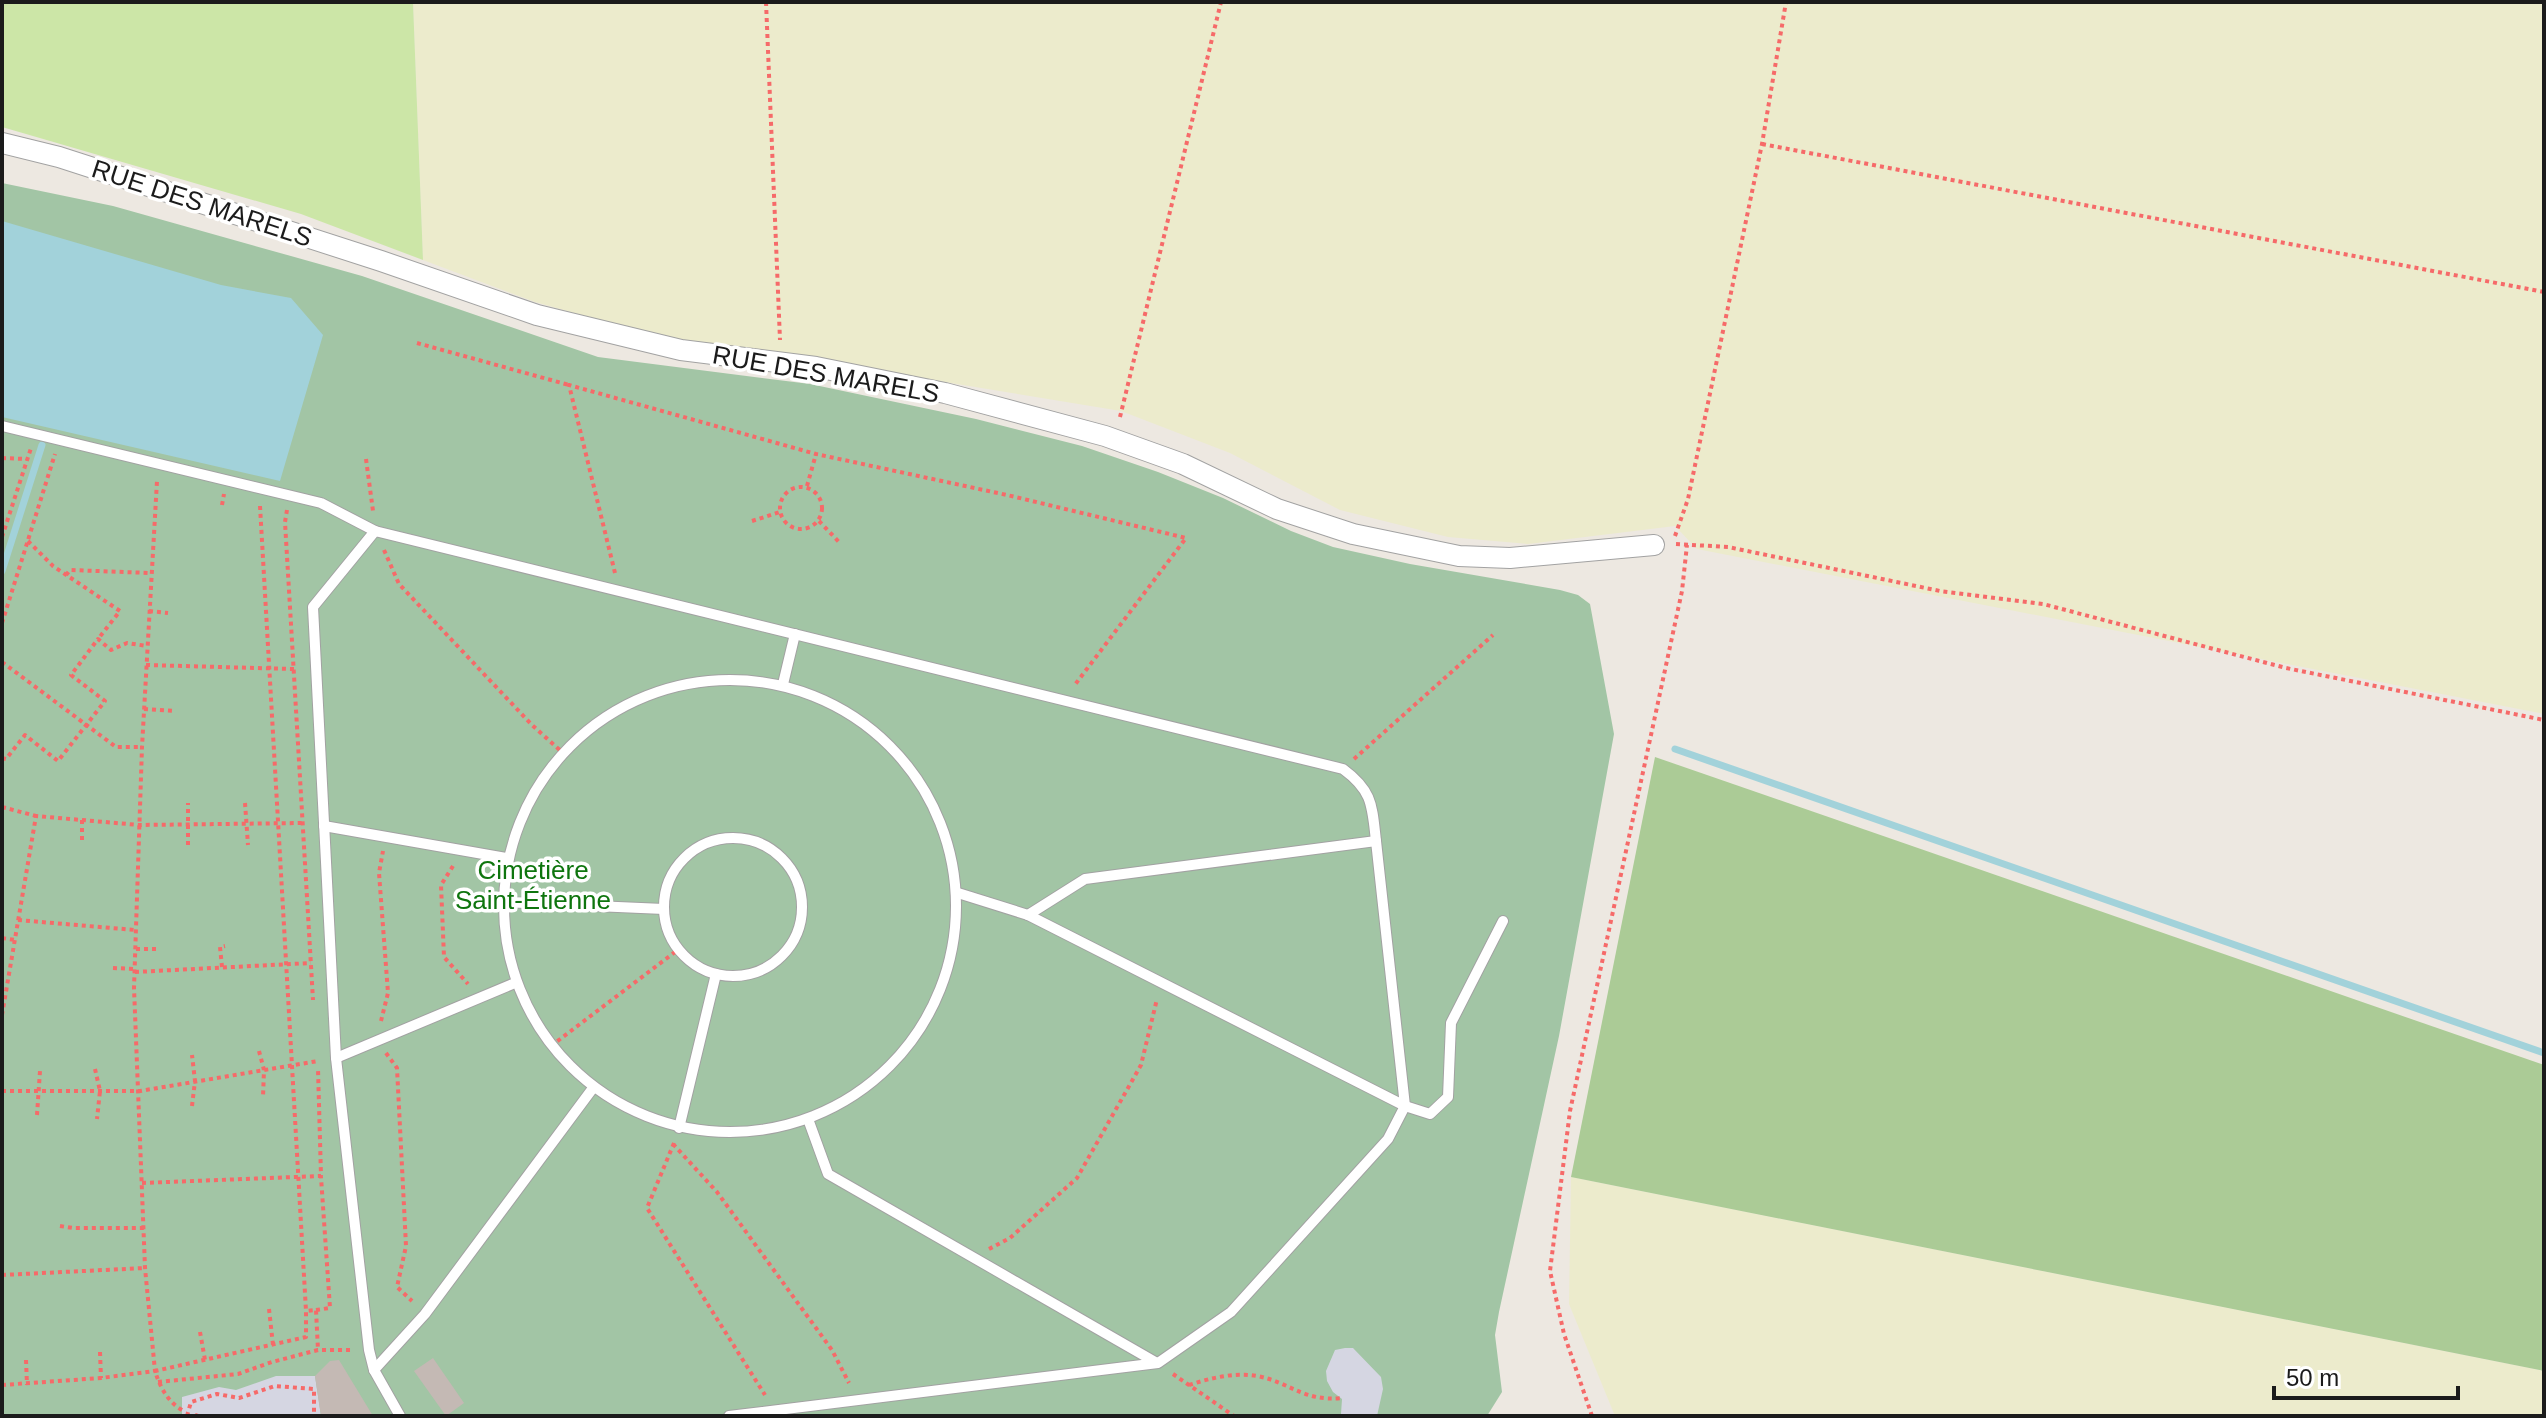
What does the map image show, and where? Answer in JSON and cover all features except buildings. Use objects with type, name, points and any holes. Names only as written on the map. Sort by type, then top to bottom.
[{"type":"street","name":"RUE DES MARELS","points":[[2,143],[59,157],[537,315],[681,350],[816,367],[935,391],[1112,438],[1183,464],[1277,509],[1353,534],[1459,556],[1510,558],[1654,545]]},
{"type":"lane","points":[[2,426],[321,503],[375,531],[1343,769],[1362,782],[1371,804],[1376,841],[1405,1106],[1388,1139],[1231,1312],[1158,1363],[729,1416]]},
{"type":"lane","points":[[375,531],[313,607],[336,1058],[369,1350],[374,1370],[400,1416]]},
{"type":"lane","points":[[783,684],[795,634]]},
{"type":"lane","points":[[711,679],[783,684],[850,712],[905,759],[943,822],[958,893],[951,965],[921,1031],[872,1084],[808,1119],[744,1133],[679,1128],[634,1112],[593,1088],[551,1046],[515,983],[504,936],[501,902],[506,858],[533,791],[563,753],[578,735],[640,696],[711,679]]},
{"type":"lane","points":[[324,826],[506,858]]},
{"type":"lane","points":[[718,839],[756,841],[773,850],[787,863],[797,880],[802,898],[802,917],[796,936],[786,952],[771,964],[745,974],[716,974],[689,960],[679,949],[666,923],[664,909],[666,890],[673,872],[685,857],[700,846],[718,839]]},
{"type":"lane","points":[[1028,915],[1085,879],[1376,841]]},
{"type":"lane","points":[[958,893],[1028,915],[1405,1106],[1430,1114],[1448,1097],[1451,1023],[1503,921]]},
{"type":"lane","points":[[501,902],[664,909]]},
{"type":"lane","points":[[679,1128],[716,974]]},
{"type":"lane","points":[[336,1058],[515,983]]},
{"type":"lane","points":[[374,1370],[425,1314],[593,1088]]},
{"type":"lane","points":[[808,1119],[828,1174],[1158,1363]]},
{"type":"path","points":[[766,2],[781,363]]},
{"type":"path","points":[[1112,438],[1126,396],[1221,2]]},
{"type":"path","points":[[1786,2],[1762,144],[1688,499],[1672,544],[1728,547],[1940,591],[2043,604],[2286,668],[2544,720]]},
{"type":"path","points":[[1762,144],[2544,292]]},
{"type":"path","points":[[417,343],[816,454],[1186,538],[1064,700]]},
{"type":"path","points":[[569,385],[620,591]]},
{"type":"path","points":[[3,531],[35,434]]},
{"type":"path","points":[[2,623],[59,440]]},
{"type":"path","points":[[806,487],[816,454]]},
{"type":"path","points":[[2,458],[27,459]]},
{"type":"path","points":[[366,459],[375,531],[399,584],[532,725],[563,753]]},
{"type":"path","points":[[158,463],[142,747],[135,971],[145,1268],[155,1371],[172,1404],[182,1410]]},
{"type":"path","points":[[806,487],[822,500],[819,521],[807,529],[793,528],[780,512],[782,498],[792,488],[806,487]]},
{"type":"path","points":[[2,1385],[155,1371],[306,1337],[259,488]]},
{"type":"path","points":[[289,496],[285,522],[314,1005]]},
{"type":"path","points":[[752,521],[780,512]]},
{"type":"path","points":[[819,521],[839,542]]},
{"type":"path","points":[[2,758],[6,759],[25,735],[58,761],[105,701],[71,675],[120,611],[66,575],[28,541]]},
{"type":"path","points":[[1592,1416],[1564,1334],[1550,1271],[1570,1111],[1682,591],[1687,545]]},
{"type":"path","points":[[66,575],[70,570],[150,573]]},
{"type":"path","points":[[149,611],[168,613]]},
{"type":"path","points":[[1343,769],[1493,635]]},
{"type":"path","points":[[98,639],[111,650],[127,643],[147,646]]},
{"type":"path","points":[[2,662],[116,747],[142,747]]},
{"type":"path","points":[[146,665],[294,669]]},
{"type":"path","points":[[144,709],[174,711]]},
{"type":"path","points":[[188,803],[188,845]]},
{"type":"path","points":[[245,803],[248,845]]},
{"type":"path","points":[[2,807],[36,816],[139,825],[301,823],[324,826]]},
{"type":"path","points":[[2,1015],[5,979],[15,940],[36,816]]},
{"type":"path","points":[[82,820],[82,841]]},
{"type":"path","points":[[386,837],[379,873],[388,993],[376,1041],[397,1068],[406,1246],[397,1287],[425,1314]]},
{"type":"path","points":[[464,850],[441,885],[444,957],[481,997]]},
{"type":"path","points":[[18,920],[136,930]]},
{"type":"path","points":[[2,938],[15,940]]},
{"type":"path","points":[[222,967],[220,947],[225,946]]},
{"type":"path","points":[[136,949],[159,949]]},
{"type":"path","points":[[551,1046],[679,949]]},
{"type":"path","points":[[113,968],[135,971],[311,963]]},
{"type":"path","points":[[972,1257],[1010,1238],[1077,1178],[1141,1065],[1161,983]]},
{"type":"path","points":[[306,1311],[330,1308],[316,1047]]},
{"type":"path","points":[[259,1051],[264,1070],[263,1097]]},
{"type":"path","points":[[192,1055],[195,1081],[192,1106]]},
{"type":"path","points":[[2,1091],[140,1091],[336,1058]]},
{"type":"path","points":[[95,1069],[100,1091],[97,1119]]},
{"type":"path","points":[[37,1115],[40,1071]]},
{"type":"path","points":[[679,1128],[647,1208],[774,1410]]},
{"type":"path","points":[[673,1144],[717,1192],[832,1350],[857,1400]]},
{"type":"path","points":[[142,1183],[321,1176]]},
{"type":"path","points":[[60,1226],[144,1228]]},
{"type":"path","points":[[2,1275],[145,1268]]},
{"type":"path","points":[[269,1309],[273,1345]]},
{"type":"path","points":[[316,1310],[318,1350]]},
{"type":"path","points":[[200,1332],[205,1360]]},
{"type":"path","points":[[158,1382],[238,1374],[318,1350],[369,1350]]},
{"type":"path","points":[[100,1352],[101,1378]]},
{"type":"path","points":[[26,1360],[27,1385]]},
{"type":"path","points":[[1158,1363],[1234,1416]]},
{"type":"path","points":[[1189,1385],[1217,1376],[1256,1376],[1278,1382],[1300,1394],[1327,1400],[1342,1398]]},
{"type":"path","points":[[187,1416],[191,1402],[217,1394],[239,1398],[275,1386],[314,1389],[314,1416]]},
{"type":"green space","points":[[2,2],[413,2],[423,260],[301,214],[2,127]]},
{"type":"green space","points":[[413,2],[2544,2],[2544,714],[1697,549],[1675,526],[1528,544],[1448,537],[1340,510],[1230,453],[1121,411],[792,357],[673,341],[535,302],[423,260]]},
{"type":"green space","name":"Cimetière Saint-Étienne","points":[[2,183],[113,206],[362,276],[598,357],[810,384],[976,419],[1082,446],[1223,498],[1291,531],[1333,547],[1560,590],[1578,595],[1590,604],[1614,734],[1559,1036],[1495,1335],[1502,1392],[1487,1416],[2,1416]]},
{"type":"green space","points":[[1655,757],[2544,1065],[2544,1371],[1571,1177]]},
{"type":"green space","points":[[1571,1177],[2544,1371],[2544,1416],[1615,1416],[1569,1304]]},
{"type":"shaded area","points":[[1353,1348],[1381,1377],[1383,1389],[1377,1416],[1341,1414],[1342,1399],[1333,1392],[1326,1371],[1335,1350]]},
{"type":"shaded area","points":[[276,1376],[315,1376],[321,1416],[182,1416],[182,1397],[219,1387],[236,1390]]},
{"type":"water","points":[[2,221],[221,285],[291,298],[323,335],[280,481],[2,417]]},
{"type":"waterway","points":[[2,571],[42,445]]},
{"type":"waterway","points":[[1675,749],[2544,1053]]}]
